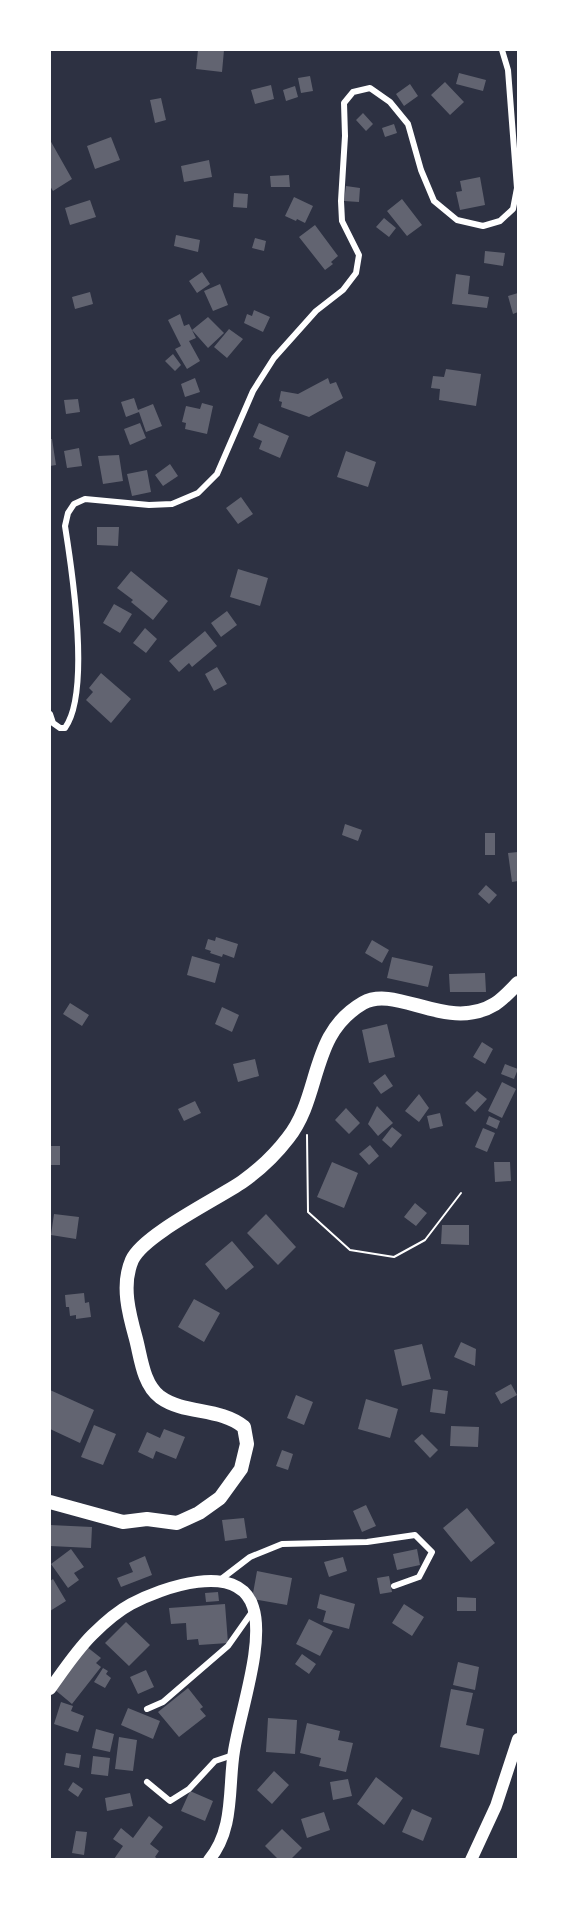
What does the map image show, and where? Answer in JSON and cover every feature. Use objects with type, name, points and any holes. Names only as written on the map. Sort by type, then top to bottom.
[{"type":"main road","points":[[50,1502],[123,1522],[147,1519],[177,1523],[199,1513],[220,1498],[241,1469],[247,1444],[244,1427],[234,1419],[179,1406],[159,1396],[146,1379],[127,1306],[128,1277],[133,1258],[147,1241],[244,1181],[268,1161],[289,1137],[306,1106],[320,1055],[329,1037],[344,1017],[365,1002],[388,999],[445,1014],[472,1013],[495,1004],[519,983]]},
{"type":"main road","points":[[50,1689],[92,1635],[130,1604],[173,1587],[199,1581],[219,1581],[240,1588],[254,1609],[256,1647],[233,1755],[231,1803],[219,1848],[209,1860]]},
{"type":"main road","points":[[471,1860],[496,1806],[519,1739]]},
{"type":"street","points":[[50,714],[53,723],[60,728],[65,728],[71,720],[78,670],[77,606],[65,526],[68,513],[74,504],[85,499],[149,505],[171,504],[198,493],[217,474],[253,391],[274,358],[316,311],[343,290],[356,273],[359,255],[342,221],[344,103],[353,92],[370,88],[390,102],[408,124],[421,170],[434,201],[457,220],[483,226],[500,221],[513,209],[518,188],[508,70],[502,50]]},
{"type":"street","points":[[219,1581],[250,1557],[282,1544],[367,1542],[415,1535],[432,1552],[419,1577],[394,1586]]},
{"type":"street","points":[[147,1709],[163,1702],[228,1646],[254,1609]]},
{"type":"street","points":[[147,1782],[170,1801],[189,1789],[215,1761],[233,1755]]},
{"type":"path","points":[[307,1129],[308,1212],[350,1250],[394,1257],[425,1240],[461,1193]]},
{"type":"building","points":[[198,50],[224,50],[222,72],[196,69]]},
{"type":"building","points":[[459,73],[486,80],[483,91],[456,84]]},
{"type":"building","points":[[310,76],[313,91],[301,93],[298,78]]},
{"type":"building","points":[[445,82],[464,102],[450,115],[431,95]]},
{"type":"building","points":[[410,84],[418,96],[404,106],[396,94]]},
{"type":"building","points":[[271,85],[274,99],[255,104],[251,90]]},
{"type":"building","points":[[295,86],[298,97],[286,101],[283,90]]},
{"type":"building","points":[[161,98],[166,120],[155,123],[150,100]]},
{"type":"building","points":[[363,113],[373,124],[366,131],[356,120]]},
{"type":"building","points":[[394,124],[397,133],[385,137],[382,128]]},
{"type":"building","points":[[111,137],[120,160],[95,169],[87,146]]},
{"type":"building","points":[[50,140],[72,179],[53,191],[50,186]]},
{"type":"building","points":[[209,160],[212,177],[184,182],[181,166]]},
{"type":"building","points":[[289,175],[290,187],[271,187],[270,176]]},
{"type":"building","points":[[480,177],[485,205],[460,210],[456,192],[462,191],[460,181]]},
{"type":"building","points":[[346,186],[360,188],[359,202],[344,201]]},
{"type":"building","points":[[234,193],[248,194],[247,208],[233,207]]},
{"type":"building","points":[[294,197],[313,206],[305,223],[285,216]]},
{"type":"building","points":[[402,199],[422,225],[407,236],[387,211]]},
{"type":"building","points":[[90,200],[96,217],[70,225],[65,208]]},
{"type":"building","points":[[384,218],[396,228],[389,237],[376,227]]},
{"type":"building","points":[[315,225],[338,256],[325,270],[299,237]]},
{"type":"building","points":[[176,235],[200,240],[198,252],[174,246]]},
{"type":"building","points":[[255,238],[266,241],[264,251],[252,248]]},
{"type":"building","points":[[485,251],[505,253],[503,266],[484,263]]},
{"type":"building","points":[[202,272],[210,284],[197,293],[189,281]]},
{"type":"building","points":[[456,274],[470,276],[468,294],[489,297],[487,308],[452,304]]},
{"type":"building","points":[[220,284],[228,305],[213,311],[204,291]]},
{"type":"building","points":[[90,292],[93,304],[75,309],[72,297]]},
{"type":"building","points":[[518,293],[518,312],[513,314],[508,296]]},
{"type":"building","points":[[254,310],[270,317],[263,332],[244,323],[247,314],[252,316]]},
{"type":"building","points":[[180,314],[184,326],[189,324],[196,338],[189,341],[200,361],[187,369],[175,349],[181,346],[168,320]]},
{"type":"building","points":[[208,317],[224,333],[208,348],[192,330]]},
{"type":"building","points":[[229,329],[243,339],[227,358],[214,347]]},
{"type":"building","points":[[173,354],[181,365],[175,371],[165,361]]},
{"type":"building","points":[[446,369],[481,374],[476,406],[439,400],[440,389],[431,388],[433,376],[444,377]]},
{"type":"building","points":[[195,378],[200,392],[185,397],[181,384]]},
{"type":"building","points":[[328,378],[330,384],[336,382],[343,398],[309,417],[281,407],[282,402],[279,401],[281,391],[298,394]]},
{"type":"building","points":[[134,398],[138,410],[153,404],[162,426],[146,432],[139,412],[126,417],[121,402]]},
{"type":"building","points":[[78,399],[80,412],[66,414],[64,400]]},
{"type":"building","points":[[202,403],[213,406],[207,434],[185,429],[186,423],[182,422],[186,406],[200,409]]},
{"type":"building","points":[[140,423],[146,438],[130,445],[124,429]]},
{"type":"building","points":[[259,423],[289,436],[280,458],[259,449],[262,441],[253,437]]},
{"type":"building","points":[[50,439],[52,439],[56,465],[50,466]]},
{"type":"building","points":[[79,448],[82,466],[67,468],[64,451]]},
{"type":"building","points":[[346,451],[376,462],[368,487],[337,477]]},
{"type":"building","points":[[119,455],[123,481],[103,484],[98,456]]},
{"type":"building","points":[[170,464],[178,476],[163,486],[155,475]]},
{"type":"building","points":[[147,470],[151,492],[132,496],[127,474]]},
{"type":"building","points":[[241,497],[253,514],[238,524],[226,508]]},
{"type":"building","points":[[97,527],[119,527],[118,546],[97,545]]},
{"type":"building","points":[[238,569],[268,578],[260,606],[230,597]]},
{"type":"building","points":[[131,571],[168,601],[153,620],[117,588]]},
{"type":"building","points":[[114,604],[132,614],[120,633],[103,623]]},
{"type":"building","points":[[227,611],[237,625],[221,637],[211,623]]},
{"type":"building","points":[[145,628],[157,639],[146,653],[133,643]]},
{"type":"building","points":[[205,631],[217,646],[192,667],[189,663],[179,672],[169,661]]},
{"type":"building","points":[[217,667],[227,684],[214,691],[205,674]]},
{"type":"building","points":[[101,673],[131,699],[111,723],[86,700],[93,692],[89,688]]},
{"type":"building","points":[[345,824],[362,830],[358,841],[342,835]]},
{"type":"building","points":[[485,833],[495,833],[495,855],[485,855]]},
{"type":"building","points":[[518,852],[518,881],[512,882],[508,853]]},
{"type":"building","points":[[486,885],[497,895],[489,904],[478,894]]},
{"type":"building","points":[[216,937],[238,944],[234,958],[223,954],[222,957],[205,949],[208,939],[215,941]]},
{"type":"building","points":[[372,940],[389,950],[382,963],[365,953]]},
{"type":"building","points":[[192,956],[220,964],[215,983],[187,975]]},
{"type":"building","points":[[392,957],[433,966],[428,987],[387,978]]},
{"type":"building","points":[[485,973],[486,992],[450,992],[449,974]]},
{"type":"building","points":[[70,1003],[89,1015],[82,1026],[63,1014]]},
{"type":"building","points":[[222,1007],[239,1015],[232,1032],[215,1024]]},
{"type":"building","points":[[387,1024],[395,1057],[369,1063],[362,1030]]},
{"type":"building","points":[[482,1042],[493,1049],[485,1064],[473,1057]]},
{"type":"building","points":[[255,1059],[259,1076],[238,1082],[233,1064]]},
{"type":"building","points":[[505,1064],[518,1069],[514,1079],[501,1074]]},
{"type":"building","points":[[385,1074],[393,1086],[381,1094],[373,1083]]},
{"type":"building","points":[[502,1082],[516,1089],[502,1118],[488,1111]]},
{"type":"building","points":[[477,1091],[487,1099],[475,1112],[465,1103]]},
{"type":"building","points":[[419,1094],[429,1108],[419,1122],[405,1111]]},
{"type":"building","points":[[195,1101],[201,1113],[184,1121],[178,1109]]},
{"type":"building","points":[[377,1106],[393,1123],[378,1136],[368,1124]]},
{"type":"building","points":[[346,1108],[360,1123],[349,1134],[335,1120]]},
{"type":"building","points":[[440,1113],[443,1126],[430,1129],[427,1116]]},
{"type":"building","points":[[489,1116],[500,1121],[497,1129],[486,1124]]},
{"type":"building","points":[[392,1127],[402,1135],[391,1148],[382,1140]]},
{"type":"building","points":[[483,1128],[495,1133],[487,1152],[475,1147]]},
{"type":"building","points":[[370,1145],[379,1156],[369,1165],[359,1154]]},
{"type":"building","points":[[50,1146],[60,1146],[60,1165],[50,1165]]},
{"type":"building","points":[[332,1162],[358,1173],[344,1208],[317,1197]]},
{"type":"building","points":[[494,1162],[510,1162],[511,1181],[495,1182]]},
{"type":"building","points":[[415,1203],[427,1213],[416,1226],[404,1217]]},
{"type":"building","points":[[54,1214],[79,1217],[76,1239],[51,1235]]},
{"type":"building","points":[[266,1214],[296,1247],[278,1265],[247,1233]]},
{"type":"building","points":[[442,1225],[469,1225],[469,1245],[441,1244]]},
{"type":"building","points":[[232,1241],[254,1267],[226,1290],[205,1264]]},
{"type":"building","points":[[84,1293],[85,1303],[89,1302],[91,1317],[76,1319],[76,1315],[70,1316],[69,1307],[66,1307],[65,1295]]},
{"type":"building","points":[[194,1299],[220,1313],[204,1342],[178,1327]]},
{"type":"building","points":[[461,1342],[476,1349],[475,1366],[454,1357]]},
{"type":"building","points":[[422,1344],[431,1379],[402,1386],[394,1350]]},
{"type":"building","points":[[511,1384],[517,1395],[501,1404],[495,1393]]},
{"type":"building","points":[[433,1389],[448,1391],[445,1414],[430,1412]]},
{"type":"building","points":[[50,1390],[94,1410],[80,1443],[50,1429]]},
{"type":"building","points":[[296,1395],[313,1402],[304,1425],[287,1418]]},
{"type":"building","points":[[366,1399],[398,1409],[390,1438],[358,1429]]},
{"type":"building","points":[[94,1425],[116,1434],[103,1465],[81,1457]]},
{"type":"building","points":[[451,1426],[479,1427],[478,1447],[450,1446]]},
{"type":"building","points":[[164,1429],[185,1437],[176,1459],[156,1451],[153,1459],[138,1452],[147,1432],[160,1438]]},
{"type":"building","points":[[422,1434],[438,1450],[430,1458],[414,1441]]},
{"type":"building","points":[[282,1450],[293,1454],[288,1470],[276,1466]]},
{"type":"building","points":[[366,1505],[376,1526],[362,1532],[353,1511]]},
{"type":"building","points":[[467,1508],[495,1543],[471,1562],[443,1528]]},
{"type":"building","points":[[244,1518],[247,1538],[225,1541],[222,1520]]},
{"type":"building","points":[[50,1525],[92,1527],[91,1548],[50,1546]]},
{"type":"building","points":[[71,1549],[84,1567],[74,1573],[79,1580],[68,1588],[51,1564]]},
{"type":"building","points":[[417,1549],[420,1565],[397,1570],[393,1554]]},
{"type":"building","points":[[145,1556],[152,1575],[121,1587],[117,1578],[133,1572],[129,1563]]},
{"type":"building","points":[[343,1557],[347,1571],[329,1577],[324,1562]]},
{"type":"building","points":[[257,1571],[292,1578],[287,1605],[252,1599]]},
{"type":"building","points":[[389,1576],[392,1592],[380,1594],[377,1578]]},
{"type":"building","points":[[53,1579],[66,1601],[50,1611],[50,1581]]},
{"type":"building","points":[[218,1592],[219,1601],[206,1602],[205,1593]]},
{"type":"building","points":[[320,1594],[355,1604],[349,1629],[323,1622],[326,1611],[317,1608]]},
{"type":"building","points":[[457,1597],[476,1598],[476,1611],[457,1611]]},
{"type":"building","points":[[225,1604],[228,1643],[199,1645],[198,1639],[187,1640],[186,1623],[171,1624],[169,1608]]},
{"type":"building","points":[[404,1604],[424,1617],[412,1636],[392,1623]]},
{"type":"building","points":[[309,1619],[333,1631],[320,1656],[296,1644]]},
{"type":"building","points":[[126,1622],[150,1645],[129,1666],[105,1643]]},
{"type":"building","points":[[87,1647],[101,1658],[96,1663],[101,1667],[72,1704],[54,1689]]},
{"type":"building","points":[[302,1654],[316,1664],[309,1674],[295,1664]]},
{"type":"building","points":[[458,1662],[479,1667],[475,1690],[453,1685]]},
{"type":"building","points":[[103,1668],[108,1671],[106,1674],[111,1678],[105,1688],[94,1682]]},
{"type":"building","points":[[146,1670],[154,1687],[138,1694],[130,1677]]},
{"type":"building","points":[[188,1688],[203,1707],[200,1709],[206,1716],[179,1737],[158,1712]]},
{"type":"building","points":[[451,1689],[473,1693],[466,1725],[484,1729],[479,1755],[440,1747]]},
{"type":"building","points":[[61,1702],[73,1706],[71,1711],[84,1716],[78,1732],[54,1724]]},
{"type":"building","points":[[128,1708],[160,1721],[153,1739],[121,1725]]},
{"type":"building","points":[[268,1718],[297,1720],[295,1754],[266,1752]]},
{"type":"building","points":[[307,1723],[340,1731],[338,1740],[353,1743],[346,1772],[319,1766],[321,1758],[300,1753]]},
{"type":"building","points":[[96,1729],[114,1734],[110,1752],[92,1748]]},
{"type":"building","points":[[119,1737],[137,1740],[133,1771],[115,1769]]},
{"type":"building","points":[[66,1753],[81,1755],[79,1768],[64,1765]]},
{"type":"building","points":[[93,1756],[110,1758],[108,1776],[91,1774]]},
{"type":"building","points":[[274,1771],[289,1785],[272,1804],[257,1790]]},
{"type":"building","points":[[376,1777],[403,1798],[384,1825],[357,1804]]},
{"type":"building","points":[[348,1779],[352,1796],[333,1800],[330,1782]]},
{"type":"building","points":[[73,1782],[83,1789],[78,1797],[68,1790]]},
{"type":"building","points":[[190,1791],[213,1801],[205,1821],[181,1811]]},
{"type":"building","points":[[130,1793],[133,1806],[107,1811],[105,1798]]},
{"type":"building","points":[[412,1809],[432,1818],[423,1841],[402,1832]]},
{"type":"building","points":[[324,1812],[330,1830],[307,1838],[301,1819]]},
{"type":"building","points":[[149,1816],[163,1827],[150,1844],[159,1851],[155,1857],[159,1860],[114,1859],[123,1846],[113,1839],[121,1828],[133,1838]]},
{"type":"building","points":[[282,1829],[302,1848],[290,1860],[279,1860],[265,1846]]},
{"type":"building","points":[[76,1831],[87,1832],[84,1855],[72,1853]]}]
